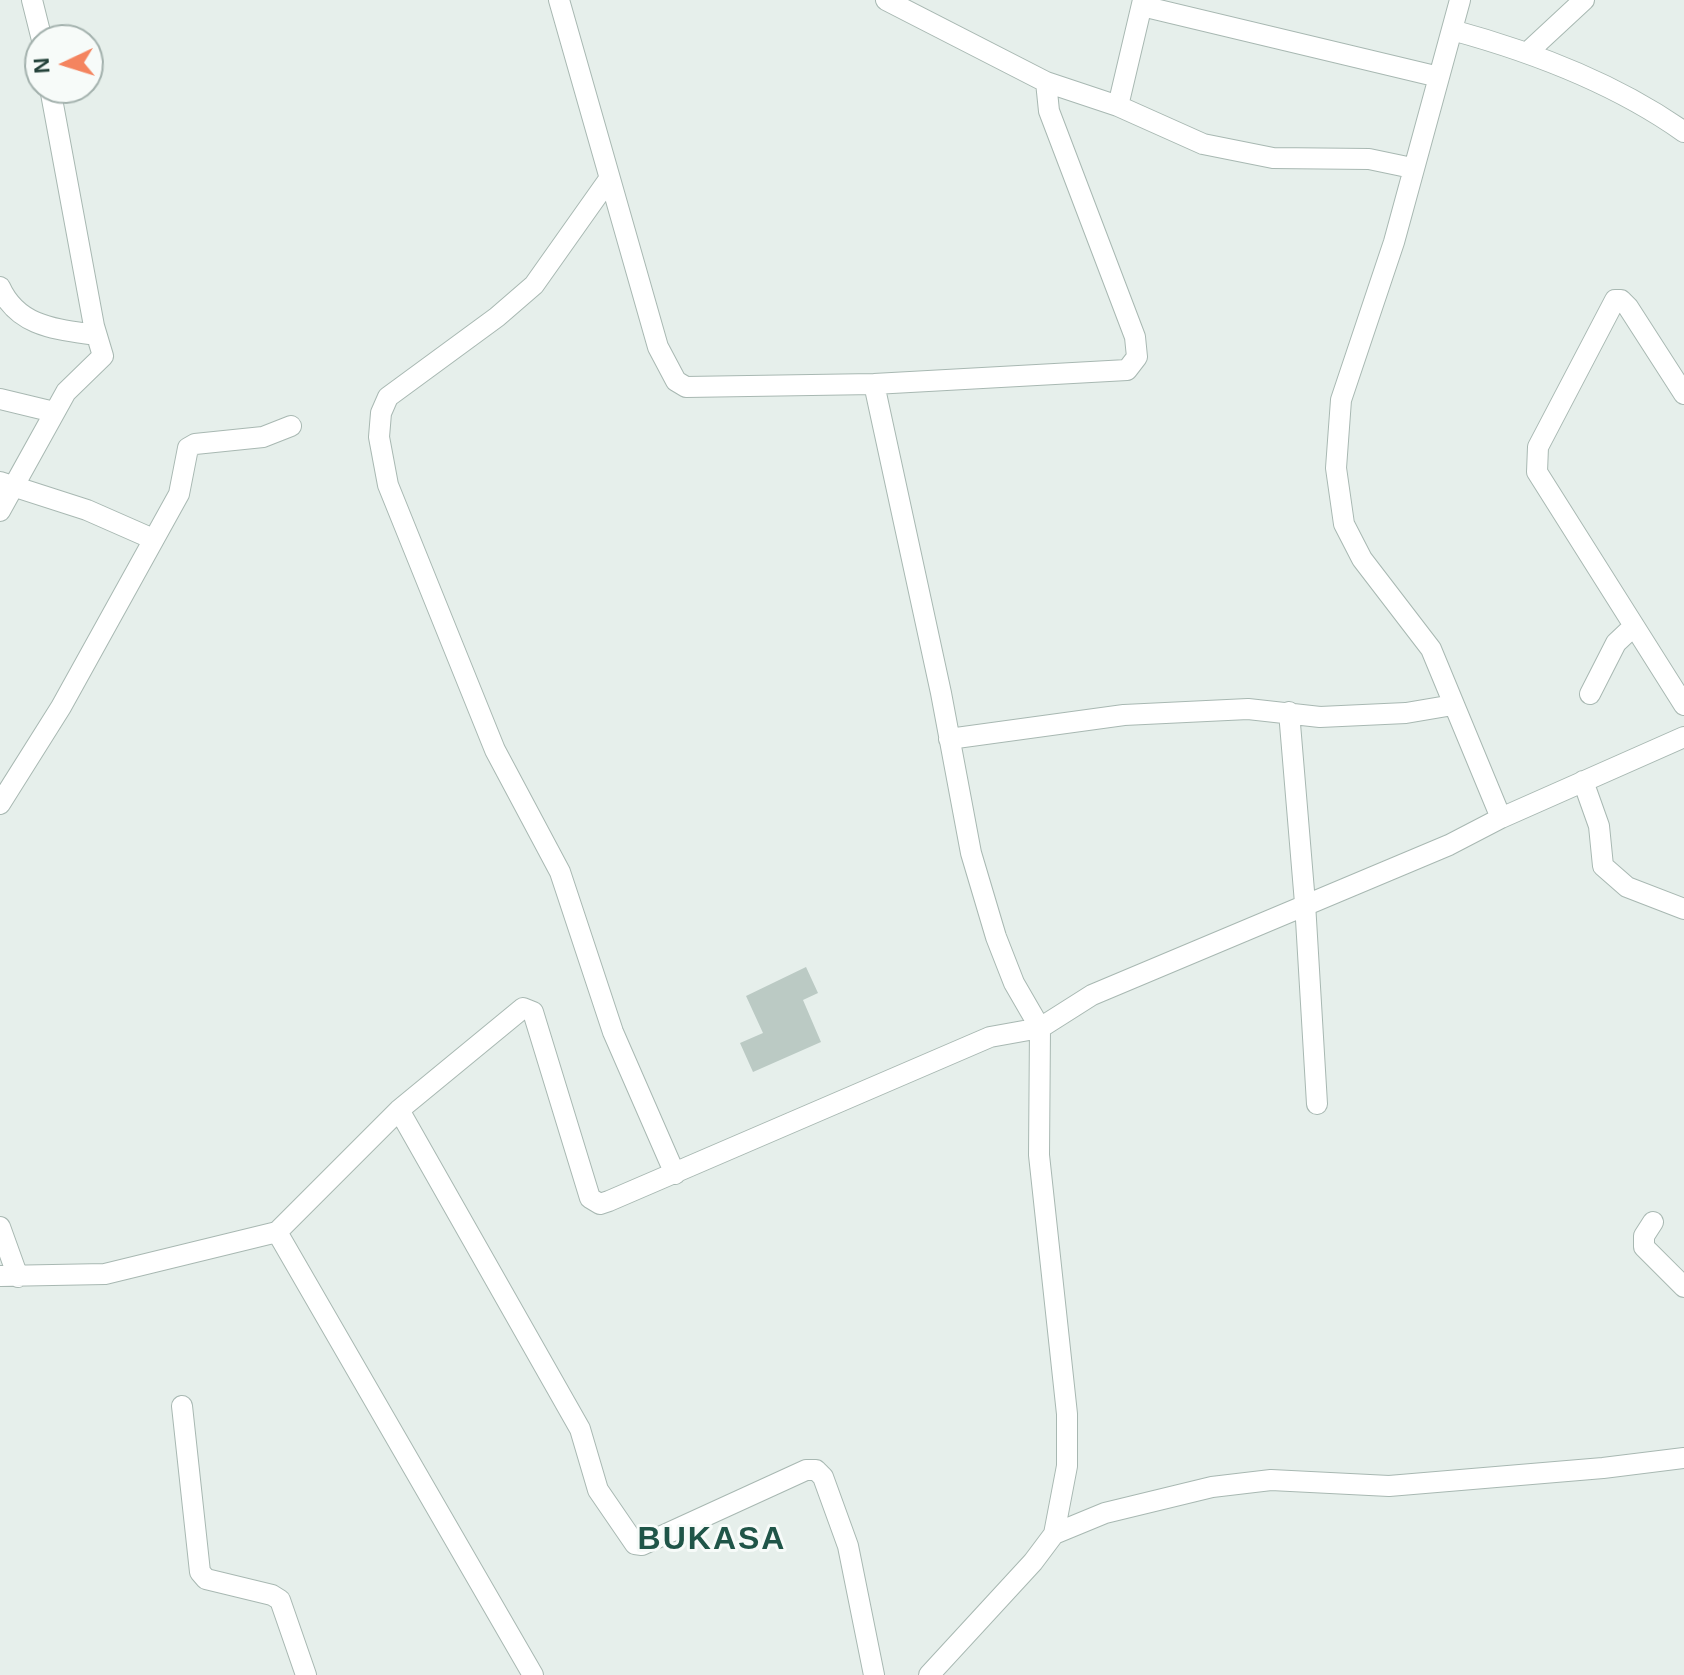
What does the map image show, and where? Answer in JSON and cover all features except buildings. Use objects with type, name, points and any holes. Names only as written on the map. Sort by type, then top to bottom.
[{"type":"street","points":[[32,0],[38,24]]},
{"type":"street","points":[[559,0],[658,347],[676,381],[697,389],[1122,372],[1133,365],[1137,357],[1135,337],[1049,111],[1046,82]]},
{"type":"street","points":[[886,0],[1046,82],[1118,106],[1203,144],[1273,158],[1369,159],[1412,168]]},
{"type":"street","points":[[1460,0],[1394,242],[1341,400],[1336,468],[1344,524],[1362,559],[1431,649],[1501,818]]},
{"type":"street","points":[[1529,51],[1584,0]]},
{"type":"street","points":[[1118,106],[1142,3],[1439,77]]},
{"type":"street","points":[[1452,30],[1529,51],[1657,113],[1684,132]]},
{"type":"street","points":[[0,511],[8,483],[66,392],[103,360],[53,104]]},
{"type":"street","points":[[609,179],[534,285],[497,317],[388,397],[381,413],[379,437],[388,485],[495,750],[560,872],[613,1032],[675,1174]]},
{"type":"street","points":[[0,287],[6,300],[26,320],[96,335]]},
{"type":"street","points":[[1684,394],[1628,307],[1621,300],[1615,300],[1538,447],[1537,472],[1684,705]]},
{"type":"street","points":[[874,384],[971,853],[996,937],[1014,983],[1040,1028],[1039,1155],[1067,1414],[1067,1466],[1054,1534],[1033,1562],[929,1675]]},
{"type":"street","points":[[0,399],[54,412]]},
{"type":"street","points":[[0,804],[61,707],[179,494],[188,448],[195,444],[263,437],[291,426]]},
{"type":"street","points":[[8,483],[153,539]]},
{"type":"street","points":[[1590,694],[1616,643],[1634,626]]},
{"type":"street","points":[[949,739],[1124,715],[1221,709],[1289,712],[1320,717],[1406,713],[1453,705]]},
{"type":"street","points":[[1289,712],[1317,1104]]},
{"type":"street","points":[[0,1227],[9,1276],[105,1274],[277,1232],[399,1110],[523,1008],[533,1012],[593,1202],[609,1201],[990,1037],[1040,1028],[1092,995],[1449,845],[1501,818],[1684,737]]},
{"type":"street","points":[[1583,781],[1599,826],[1603,866],[1627,887],[1684,909]]},
{"type":"street","points":[[399,1110],[580,1429],[598,1490],[635,1544],[642,1545],[806,1470],[816,1470],[823,1477],[848,1546],[874,1675]]},
{"type":"street","points":[[1653,1222],[1644,1236],[1644,1247],[1684,1287]]},
{"type":"street","points":[[277,1232],[533,1675]]},
{"type":"street","points":[[182,1406],[200,1572],[206,1579],[272,1595],[280,1600],[306,1675]]},
{"type":"street","points":[[1054,1534],[1105,1513],[1184,1493],[1242,1483],[1271,1480],[1389,1486],[1684,1458]]},
{"type":"district","name":"BUKASA","points":[[712,1540]]}]
